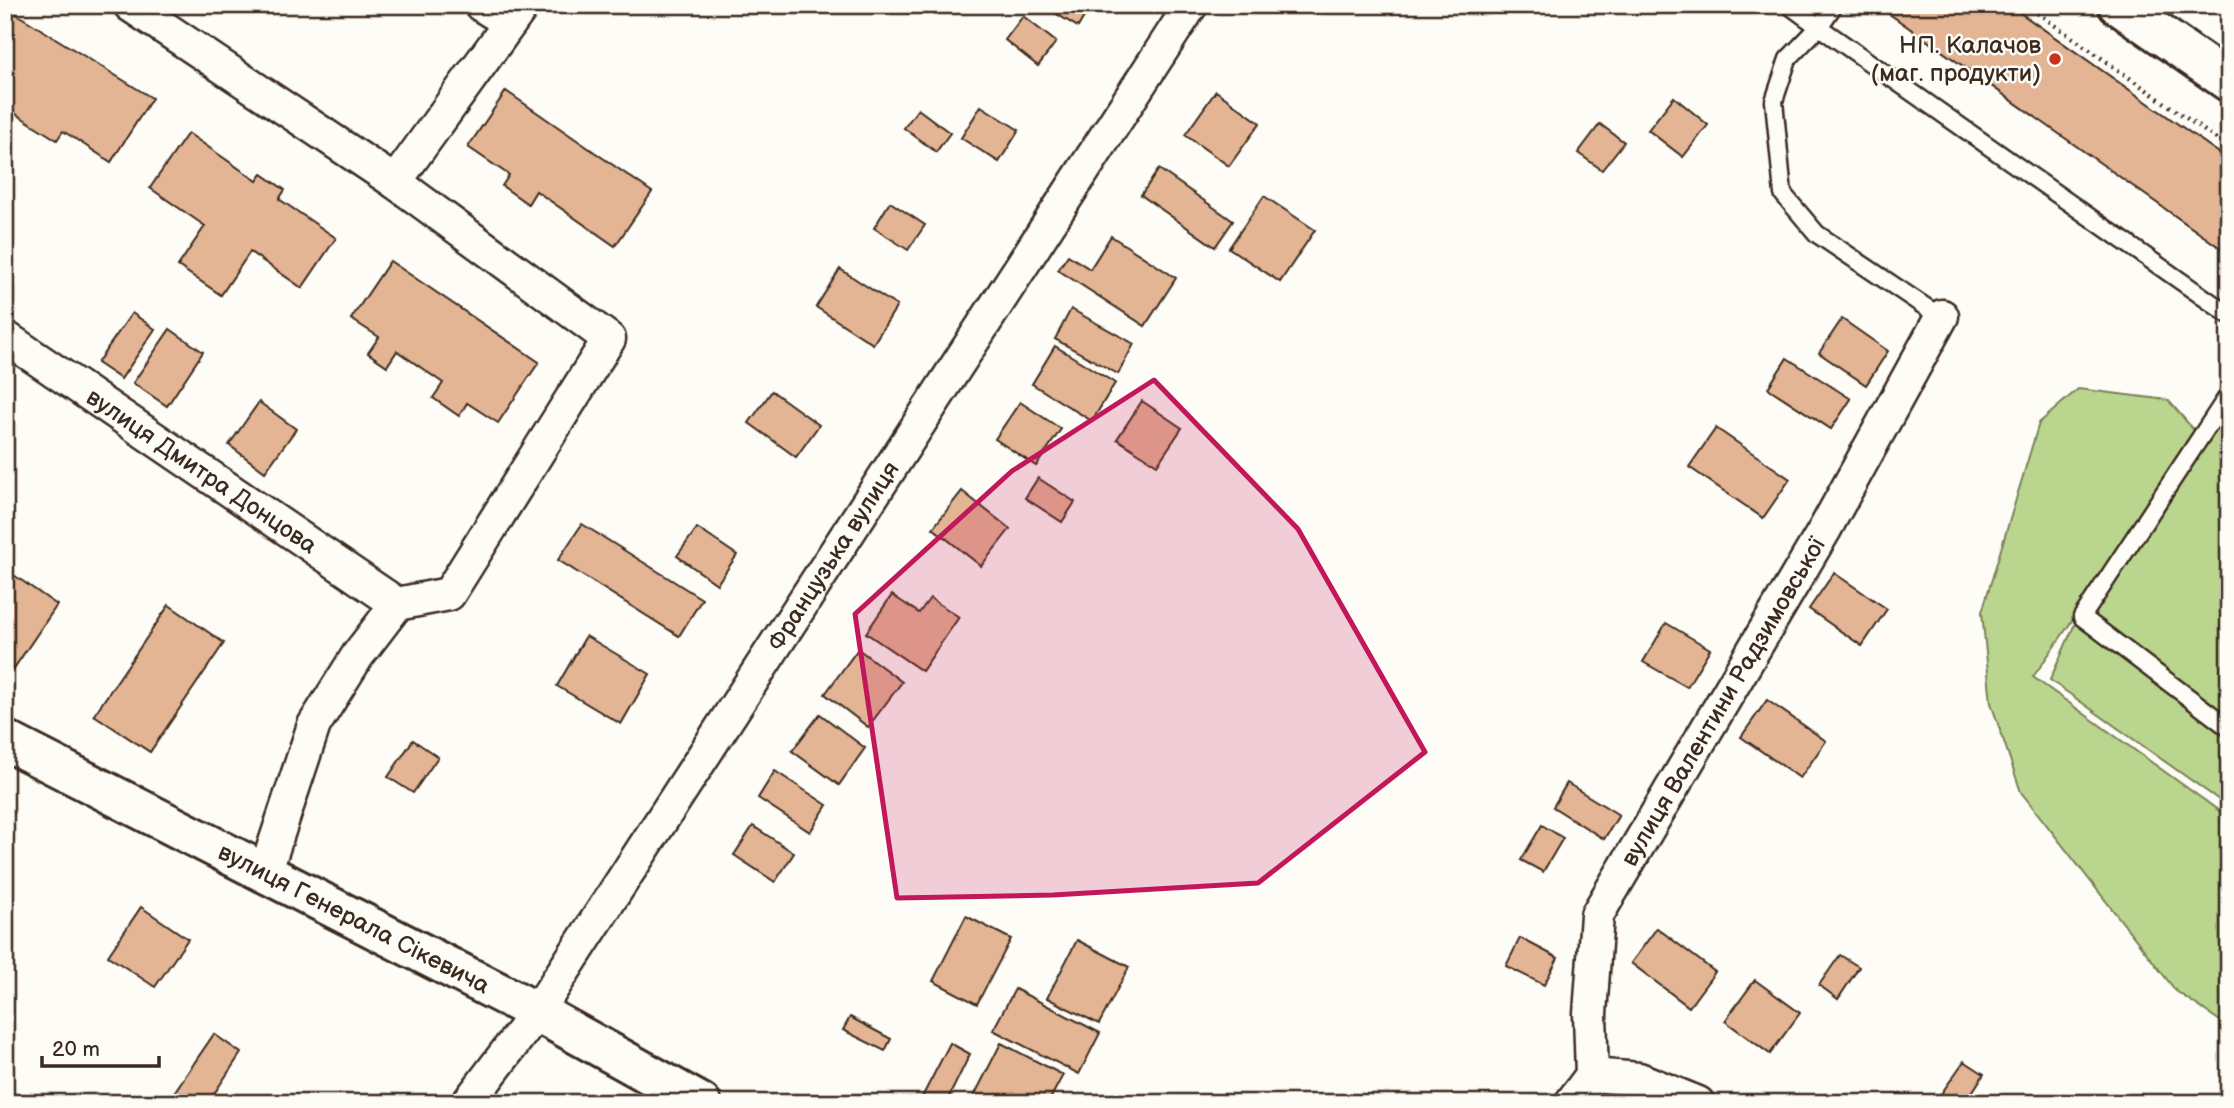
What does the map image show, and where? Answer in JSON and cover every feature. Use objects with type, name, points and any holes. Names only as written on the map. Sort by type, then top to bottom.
[{"type":"street","points":[[130,5],[395,182],[608,339],[449,594],[397,604],[358,655],[314,724],[265,873]]},
{"type":"street","points":[[395,182],[516,14],[481,5]]},
{"type":"street","name":"Французька вулиця","points":[[468,1103],[537,1012],[1191,5]]},
{"type":"street","points":[[2118,5],[2229,82]]},
{"type":"street","name":"вулиця Валентини Радзимовської","points":[[1592,1075],[1590,1014],[1597,915],[1825,529],[1942,316]]},
{"type":"street","name":"вулиця Дмитра Донцова","points":[[5,337],[397,604]]},
{"type":"street","name":"вулиця Генерала Сікевича","points":[[5,740],[537,1012],[701,1103]]},
{"type":"street","points":[[1571,1103],[1592,1075],[1639,1079],[1698,1103]]},
{"type":"lane","points":[[1789,5],[2229,315]]},
{"type":"lane","points":[[1834,5],[1819,27],[1788,59],[1774,101],[1783,194],[1817,234],[1942,316]]},
{"type":"lane","points":[[2229,394],[2082,617],[2229,729]]},
{"type":"path","points":[[2026,5],[2229,148]]},
{"type":"highlighted area","points":[[1154,380],[1298,529],[1425,752],[1258,883],[1053,895],[897,898],[855,614],[1012,471]]},
{"type":"green space","points":[[2078,389],[2168,400],[2200,437],[2033,677],[2229,818],[2229,1027],[2176,991],[2021,792],[1991,703],[1982,612],[2039,423]]},
{"type":"green space","points":[[2229,401],[2229,807],[2050,680],[2081,610]]},
{"type":"building","points":[[1042,5],[1091,5],[1078,27]]},
{"type":"building","points":[[1894,5],[2009,5],[2229,160],[2229,254],[1888,13]]},
{"type":"building","points":[[5,7],[152,98],[111,162],[63,131],[57,140],[5,107]]},
{"type":"building","points":[[1023,16],[1056,42],[1038,66],[1005,40]]},
{"type":"building","points":[[506,91],[652,192],[615,246],[536,191],[528,204],[502,186],[509,175],[468,147]]},
{"type":"building","points":[[1216,91],[1260,123],[1229,166],[1185,135]]},
{"type":"building","points":[[1674,97],[1708,125],[1683,157],[1648,130]]},
{"type":"building","points":[[981,106],[1019,130],[999,162],[961,138]]},
{"type":"building","points":[[918,109],[950,133],[936,152],[904,128]]},
{"type":"building","points":[[1600,124],[1624,142],[1602,170],[1578,153]]},
{"type":"building","points":[[188,133],[257,181],[262,174],[285,190],[279,199],[336,238],[302,288],[250,252],[221,295],[178,266],[205,226],[150,188]]},
{"type":"building","points":[[1159,169],[1233,221],[1215,247],[1141,195]]},
{"type":"building","points":[[1264,196],[1315,230],[1280,282],[1229,248]]},
{"type":"building","points":[[890,202],[925,225],[908,250],[874,228]]},
{"type":"building","points":[[1111,236],[1176,278],[1145,326],[1058,270],[1068,255],[1090,269]]},
{"type":"building","points":[[390,261],[539,362],[498,423],[467,403],[459,416],[433,398],[443,383],[397,351],[387,366],[368,353],[379,337],[351,319]]},
{"type":"building","points":[[840,269],[897,306],[873,344],[816,307]]},
{"type":"building","points":[[1071,309],[1134,344],[1118,374],[1055,339]]},
{"type":"building","points":[[132,313],[155,329],[121,379],[97,363]]},
{"type":"building","points":[[1842,319],[1888,351],[1866,385],[1819,353]]},
{"type":"building","points":[[170,329],[203,352],[167,406],[133,383]]},
{"type":"building","points":[[1055,346],[1115,383],[1092,421],[1032,384]]},
{"type":"building","points":[[1787,358],[1851,399],[1831,429],[1768,388]]},
{"type":"building","points":[[772,391],[819,425],[796,457],[749,423]]},
{"type":"building","points":[[1142,401],[1182,428],[1157,465],[1117,439]]},
{"type":"building","points":[[259,402],[296,429],[265,472],[229,445]]},
{"type":"building","points":[[1020,402],[1061,429],[1036,466],[995,439]]},
{"type":"building","points":[[1716,428],[1790,479],[1763,518],[1689,467]]},
{"type":"building","points":[[1038,478],[1075,502],[1062,522],[1025,498]]},
{"type":"building","points":[[962,491],[1010,529],[981,566],[933,528]]},
{"type":"building","points":[[582,524],[702,599],[679,636],[558,560]]},
{"type":"building","points":[[697,528],[737,555],[717,584],[677,556]]},
{"type":"building","points":[[8,571],[57,605],[8,677],[5,675],[5,575]]},
{"type":"building","points":[[1834,573],[1887,609],[1862,646],[1809,609]]},
{"type":"building","points":[[892,595],[919,613],[930,598],[959,617],[922,671],[866,633]]},
{"type":"building","points":[[169,605],[224,643],[150,752],[94,715]]},
{"type":"building","points":[[1666,623],[1710,649],[1687,687],[1643,662]]},
{"type":"building","points":[[586,636],[650,674],[621,724],[557,686]]},
{"type":"building","points":[[858,649],[902,682],[868,727],[825,694]]},
{"type":"building","points":[[1767,700],[1826,741],[1800,778],[1741,737]]},
{"type":"building","points":[[820,714],[865,748],[839,785],[792,751]]},
{"type":"building","points":[[413,740],[438,757],[413,793],[388,777]]},
{"type":"building","points":[[775,771],[827,805],[810,832],[758,798]]},
{"type":"building","points":[[1567,783],[1619,815],[1604,839],[1553,807]]},
{"type":"building","points":[[1542,825],[1563,838],[1543,872],[1521,860]]},
{"type":"building","points":[[753,826],[794,853],[775,882],[734,855]]},
{"type":"building","points":[[141,907],[188,939],[155,987],[108,956]]},
{"type":"building","points":[[966,916],[1011,939],[977,1004],[933,981]]},
{"type":"building","points":[[1657,928],[1715,972],[1689,1007],[1631,963]]},
{"type":"building","points":[[1520,938],[1558,958],[1544,985],[1506,966]]},
{"type":"building","points":[[1077,940],[1129,967],[1099,1024],[1047,998]]},
{"type":"building","points":[[1840,955],[1859,967],[1838,999],[1819,985]]},
{"type":"building","points":[[1755,980],[1800,1013],[1770,1054],[1725,1021]]},
{"type":"building","points":[[1015,989],[1100,1033],[1079,1074],[993,1030]]},
{"type":"building","points":[[850,1017],[891,1039],[885,1051],[843,1030]]},
{"type":"building","points":[[214,1034],[241,1053],[208,1103],[180,1103],[171,1097]]},
{"type":"building","points":[[950,1043],[970,1054],[946,1103],[919,1103]]},
{"type":"building","points":[[1001,1043],[1063,1075],[1048,1103],[971,1102]]},
{"type":"building","points":[[1964,1061],[1984,1074],[1965,1103],[1954,1103],[1941,1094]]},
{"type":"place","name":"НП. Калачов (маг. продукти)","points":[[2055,59]]}]
